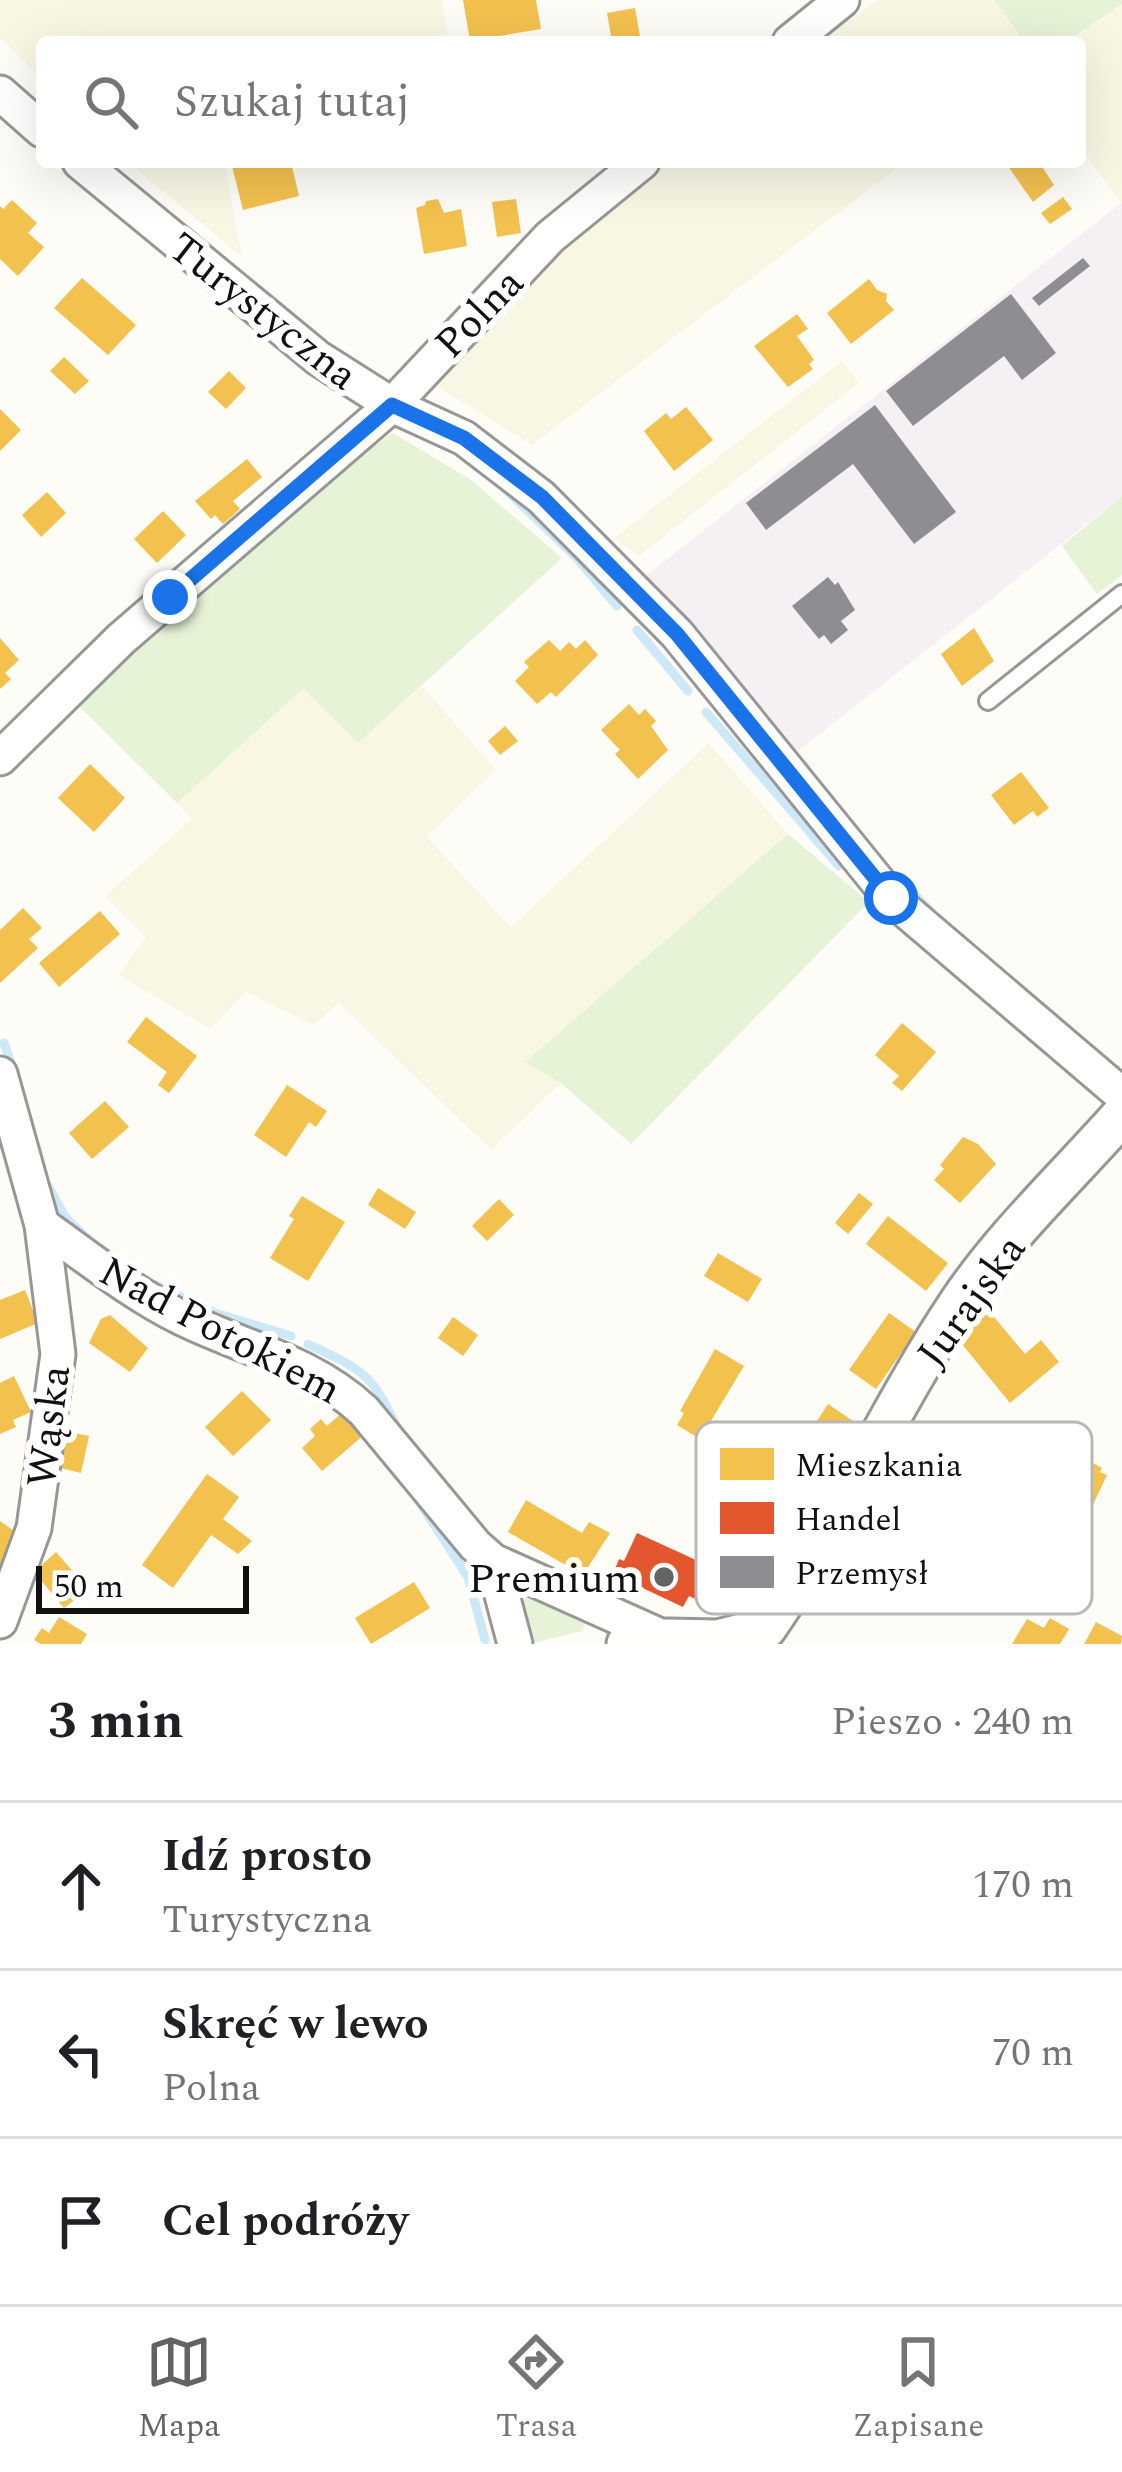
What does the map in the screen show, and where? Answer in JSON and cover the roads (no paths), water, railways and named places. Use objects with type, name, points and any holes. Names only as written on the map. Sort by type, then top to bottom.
[{"type":"street","points":[[797,36],[842,0]]},
{"type":"street","points":[[0,93],[36,125]]},
{"type":"street","name":"Turystyczna","points":[[87,168],[318,358],[392,405],[464,438],[542,497],[677,634],[891,898],[1122,1095]]},
{"type":"street","name":"Polna","points":[[0,758],[122,639],[392,405],[550,238],[635,168]]},
{"type":"street","points":[[0,1074],[42,1225]]},
{"type":"street","name":"Jurajska","points":[[887,1422],[961,1299],[1122,1115]]},
{"type":"street","name":"Nad Potokiem","points":[[42,1225],[180,1317],[344,1391],[493,1561],[647,1642]]},
{"type":"street","name":"Wąska","points":[[0,1621],[34,1528],[58,1354],[42,1225]]},
{"type":"street","name":"Nad Potokiem","points":[[493,1561],[515,1644]]},
{"type":"street","name":"Jurajska","points":[[647,1642],[772,1636]]},
{"type":"lane","points":[[988,701],[1122,594]]},
{"type":"waterway","points":[[504,488],[576,557],[617,606]]},
{"type":"waterway","points":[[637,630],[688,691]]},
{"type":"waterway","points":[[706,712],[839,866]]},
{"type":"waterway","points":[[908,887],[930,911]]},
{"type":"waterway","points":[[4,1043],[14,1072]]},
{"type":"waterway","points":[[48,1186],[65,1217],[88,1239]]},
{"type":"waterway","points":[[156,1285],[215,1313],[291,1336]]},
{"type":"waterway","points":[[308,1344],[372,1383],[397,1427]]},
{"type":"waterway","points":[[418,1500],[468,1577],[485,1640]]},
{"type":"place","name":"Premium","points":[[664,1577]]}]
